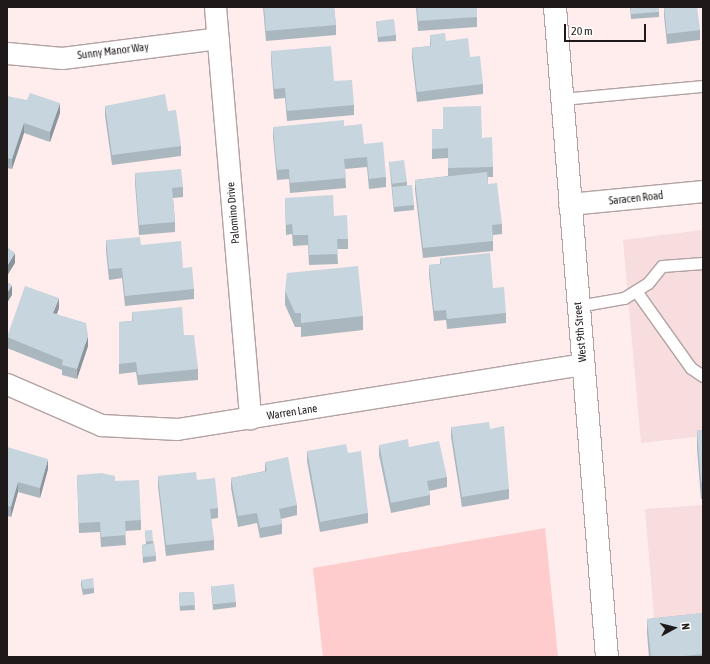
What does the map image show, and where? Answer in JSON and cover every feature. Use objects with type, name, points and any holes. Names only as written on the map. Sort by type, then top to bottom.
[{"type":"street","name":"Palomino Drive","points":[[215,7],[250,419]]},
{"type":"street","name":"West 9th Street","points":[[555,7],[569,204],[607,657]]},
{"type":"street","name":"Sunny Manor Way","points":[[7,53],[62,58],[218,38]]},
{"type":"street","name":"Saracen Road","points":[[569,204],[703,191]]},
{"type":"street","name":"Warren Lane","points":[[7,384],[101,425],[177,429],[250,419],[583,364]]},
{"type":"lane","points":[[562,99],[703,86]]},
{"type":"lane","points":[[578,306],[618,301],[648,283],[662,266],[703,263]]},
{"type":"lane","points":[[636,290],[691,368],[703,376]]},
{"type":"shaded area","points":[[703,230],[703,436],[641,443],[623,240]]},
{"type":"shaded area","points":[[703,505],[703,625],[655,629],[645,509]]},
{"type":"shaded area","points":[[545,528],[558,657],[323,657],[313,568]]},
{"type":"building","points":[[264,7],[334,7],[336,25],[266,31]]},
{"type":"building","points":[[417,7],[477,7],[477,17],[418,21]]},
{"type":"building","points":[[631,7],[659,7],[659,12],[631,14]]},
{"type":"building","points":[[664,7],[697,7],[700,30],[667,34]]},
{"type":"building","points":[[394,19],[396,35],[378,37],[376,21]]},
{"type":"building","points":[[445,33],[446,41],[468,38],[470,57],[480,56],[483,84],[417,92],[412,48],[431,46],[430,35]]},
{"type":"building","points":[[331,46],[334,81],[352,80],[354,105],[287,111],[285,88],[274,89],[271,51]]},
{"type":"building","points":[[30,93],[60,103],[50,132],[24,123],[12,159],[7,158],[7,96],[27,100]]},
{"type":"building","points":[[165,94],[168,111],[176,110],[181,146],[112,155],[105,106]]},
{"type":"building","points":[[481,106],[482,138],[492,137],[493,167],[448,168],[448,148],[432,149],[432,129],[443,129],[443,107]]},
{"type":"building","points":[[344,120],[344,126],[362,124],[364,144],[383,142],[386,177],[369,179],[367,157],[344,159],[346,178],[290,183],[289,169],[277,170],[273,127]]},
{"type":"building","points":[[404,160],[407,182],[392,184],[389,162]]},
{"type":"building","points":[[181,169],[183,187],[172,188],[175,222],[139,225],[135,173]]},
{"type":"building","points":[[487,172],[488,184],[497,183],[502,224],[492,225],[493,241],[423,248],[415,180]]},
{"type":"building","points":[[412,185],[414,205],[394,207],[392,187]]},
{"type":"building","points":[[333,195],[334,216],[347,215],[348,239],[337,239],[338,254],[309,255],[308,235],[293,235],[292,224],[286,225],[285,198]]},
{"type":"building","points":[[140,237],[141,245],[181,241],[183,268],[192,267],[194,289],[125,296],[122,268],[109,269],[106,240]]},
{"type":"building","points":[[7,247],[15,253],[7,266]]},
{"type":"building","points":[[490,253],[493,288],[504,287],[506,313],[447,319],[446,310],[434,311],[429,265],[441,264],[440,258]]},
{"type":"building","points":[[358,266],[363,316],[301,323],[301,313],[295,313],[285,291],[287,273]]},
{"type":"building","points":[[7,282],[12,285],[7,293]]},
{"type":"building","points":[[25,286],[59,298],[53,313],[86,323],[88,336],[77,369],[62,365],[63,360],[7,337]]},
{"type":"building","points":[[182,307],[184,335],[194,335],[198,369],[138,375],[136,362],[119,364],[119,322],[133,321],[132,312]]},
{"type":"building","points":[[489,422],[490,429],[504,426],[509,489],[462,497],[451,427]]},
{"type":"building","points":[[697,430],[703,430],[703,481],[701,482]]},
{"type":"building","points":[[408,439],[409,447],[439,441],[447,477],[427,481],[430,495],[391,503],[379,445]]},
{"type":"building","points":[[346,444],[348,453],[361,451],[368,513],[320,522],[307,451]]},
{"type":"building","points":[[7,447],[48,459],[40,488],[18,482],[11,507],[7,506]]},
{"type":"building","points":[[288,457],[297,505],[279,509],[282,524],[260,528],[257,513],[238,516],[231,478],[267,471],[265,462]]},
{"type":"building","points":[[196,472],[197,480],[215,478],[218,508],[210,509],[214,540],[166,545],[158,476]]},
{"type":"building","points":[[102,473],[115,476],[115,481],[139,480],[141,520],[125,521],[126,535],[101,537],[100,522],[79,523],[77,475]]},
{"type":"building","points":[[152,530],[153,541],[146,542],[145,531]]},
{"type":"building","points":[[154,543],[156,556],[143,557],[142,545]]},
{"type":"building","points":[[93,578],[94,588],[83,589],[81,580]]},
{"type":"building","points":[[234,584],[236,602],[213,604],[211,586]]},
{"type":"building","points":[[194,592],[195,605],[180,606],[179,593]]},
{"type":"building","points":[[703,613],[703,654],[675,657],[651,657],[647,619]]}]
